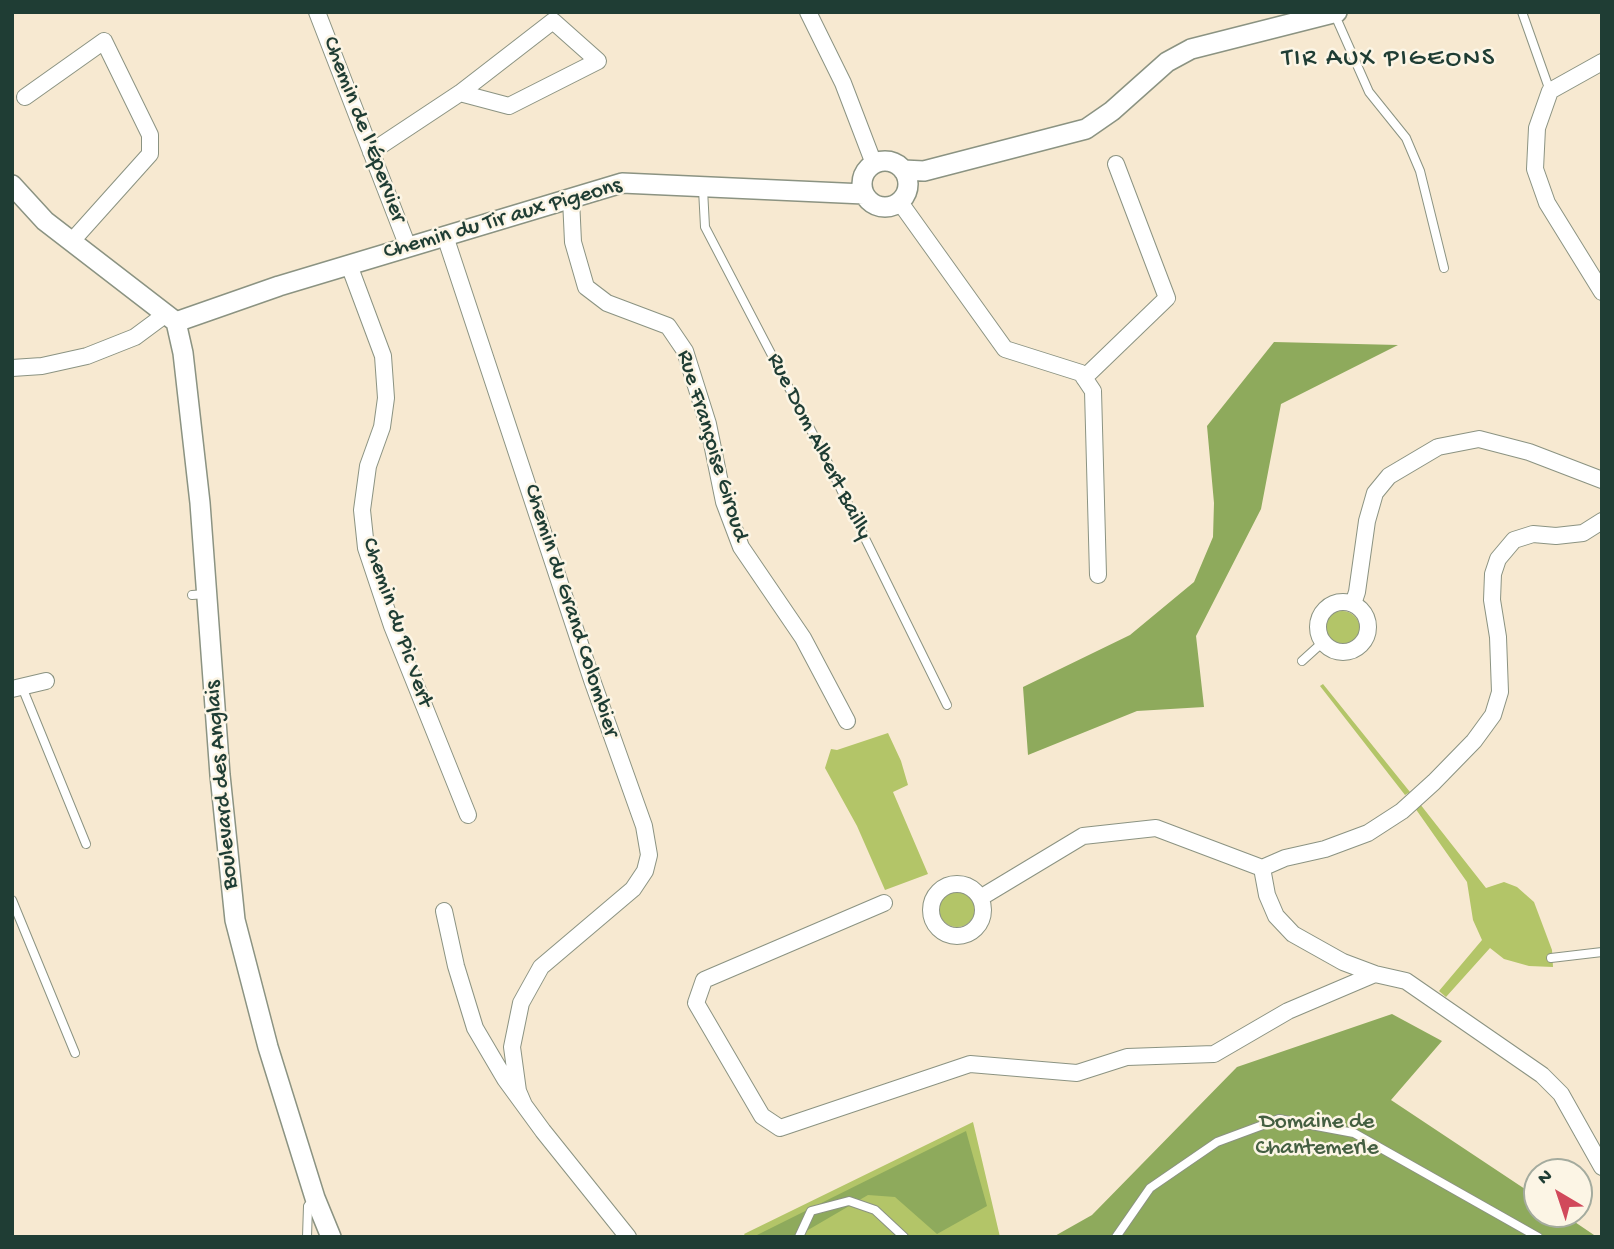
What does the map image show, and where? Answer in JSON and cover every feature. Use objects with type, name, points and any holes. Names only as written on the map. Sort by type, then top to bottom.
[{"type":"street","name":"Chemin de l'Épervier","points":[[317,12],[408,247]]},
{"type":"street","points":[[808,12],[843,83],[874,164]]},
{"type":"street","points":[[912,174],[906,192],[899,201],[887,206],[874,204],[863,188],[864,175],[874,164],[887,161],[912,174],[1086,129],[1112,111],[1167,62],[1191,49],[1335,13]]},
{"type":"street","points":[[371,152],[460,93],[553,21],[598,61],[509,106],[460,93]]},
{"type":"street","points":[[24,97],[104,41],[149,135],[149,154],[72,241]]},
{"type":"street","points":[[1602,61],[1550,92],[1537,128],[1535,169],[1547,203],[1602,292]]},
{"type":"street","points":[[1084,378],[1167,298],[1116,164]]},
{"type":"street","name":"Chemin du Tir aux Pigeons","points":[[171,318],[622,183],[839,192],[863,188]]},
{"type":"street","points":[[12,185],[44,221],[171,318],[135,337],[87,356],[42,366],[12,368]]},
{"type":"street","name":"Rue Françoise Giroud","points":[[571,199],[573,242],[586,287],[607,303],[668,326],[685,351],[708,424],[724,502],[741,547],[803,638],[847,721]]},
{"type":"street","points":[[899,201],[1005,349],[1081,373],[1093,391],[1098,575]]},
{"type":"street","name":"Chemin du Grand Colombier","points":[[445,236],[592,680],[644,826],[649,855],[646,871],[633,889],[541,967],[521,1003],[512,1047],[518,1091],[524,1105]]},
{"type":"street","name":"Chemin du Pic Vert","points":[[349,265],[383,356],[386,398],[382,428],[368,466],[362,510],[366,548],[392,626],[468,815]]},
{"type":"street","name":"Boulevard des Anglais","points":[[171,318],[183,353],[200,503],[199,595],[235,920],[268,1047],[315,1198],[331,1237]]},
{"type":"street","points":[[1353,604],[1367,521],[1375,493],[1389,476],[1438,447],[1479,439],[1529,452],[1602,480]]},
{"type":"street","points":[[980,898],[1083,836],[1156,828],[1262,869],[1286,858],[1325,849],[1368,834],[1415,802],[1474,741],[1493,715],[1500,692],[1498,637],[1492,600],[1493,575],[1498,559],[1514,540],[1533,534],[1556,536],[1583,533],[1602,521]]},
{"type":"street","points":[[1337,603],[1353,604],[1365,615],[1368,631],[1360,646],[1345,652],[1329,648],[1323,642],[1318,626],[1324,611],[1337,603]]},
{"type":"street","points":[[17,688],[46,681]]},
{"type":"street","points":[[1262,869],[1267,895],[1276,916],[1293,934],[1343,962],[1375,974],[1406,981],[1542,1075],[1561,1094],[1602,1167]]},
{"type":"street","points":[[884,902],[704,980],[696,1003],[762,1116],[780,1128],[970,1064],[1077,1073],[1127,1057],[1213,1055],[1288,1011],[1375,974]]},
{"type":"street","points":[[444,911],[456,966],[475,1028],[524,1105],[628,1237]]},
{"type":"lane","points":[[1522,12],[1550,92]]},
{"type":"lane","points":[[1335,13],[1369,92],[1406,138],[1420,171],[1444,268]]},
{"type":"lane","name":"Rue Dom Albert Bailly","points":[[702,186],[705,227],[825,457],[947,705]]},
{"type":"lane","points":[[1302,661],[1323,642]]},
{"type":"lane","points":[[17,688],[86,844]]},
{"type":"lane","points":[[12,900],[75,1053]]},
{"type":"lane","points":[[1551,958],[1602,952]]},
{"type":"lane","points":[[1116,1237],[1150,1188],[1217,1142],[1279,1119],[1354,1133],[1538,1237]]},
{"type":"lane","points":[[307,1237],[307,1206],[315,1198]]},
{"type":"lane","points":[[799,1237],[811,1211],[849,1201],[876,1210],[904,1237]]},
{"type":"green space","points":[[1274,342],[1398,345],[1281,404],[1261,509],[1196,636],[1204,707],[1137,711],[1028,755],[1023,687],[1130,635],[1194,582],[1213,537],[1214,503],[1207,426]]},
{"type":"green space","points":[[1342,611],[1354,617],[1360,629],[1354,641],[1342,647],[1330,641],[1324,629],[1330,617]]},
{"type":"green space","points":[[1323,684],[1410,792],[1405,795],[1320,686]]},
{"type":"green space","points":[[888,733],[908,785],[893,792],[928,874],[885,890],[857,826],[825,768],[831,749],[837,750]]},
{"type":"green space","points":[[1420,804],[1486,888],[1504,882],[1517,887],[1534,902],[1552,950],[1553,967],[1529,966],[1504,959],[1490,948],[1446,997],[1439,991],[1482,940],[1473,920],[1467,882],[1415,808]]},
{"type":"green space","points":[[957,891],[969,897],[975,909],[969,921],[957,927],[945,921],[939,909],[945,897]]},
{"type":"green space","name":"Domaine de Chantemerle","points":[[1392,1014],[1442,1041],[1391,1100],[1523,1188],[1523,1228],[1584,1228],[1597,1237],[1053,1237],[1092,1215],[1237,1067]]},
{"type":"green space","points":[[973,1122],[1000,1237],[746,1237],[744,1234]]},
{"type":"green space","points":[[966,1131],[987,1206],[937,1234],[895,1197],[868,1195],[796,1237],[753,1237]]},
{"type":"district","name":"TIR AUX PIGEONS","points":[[1389,60]]}]
